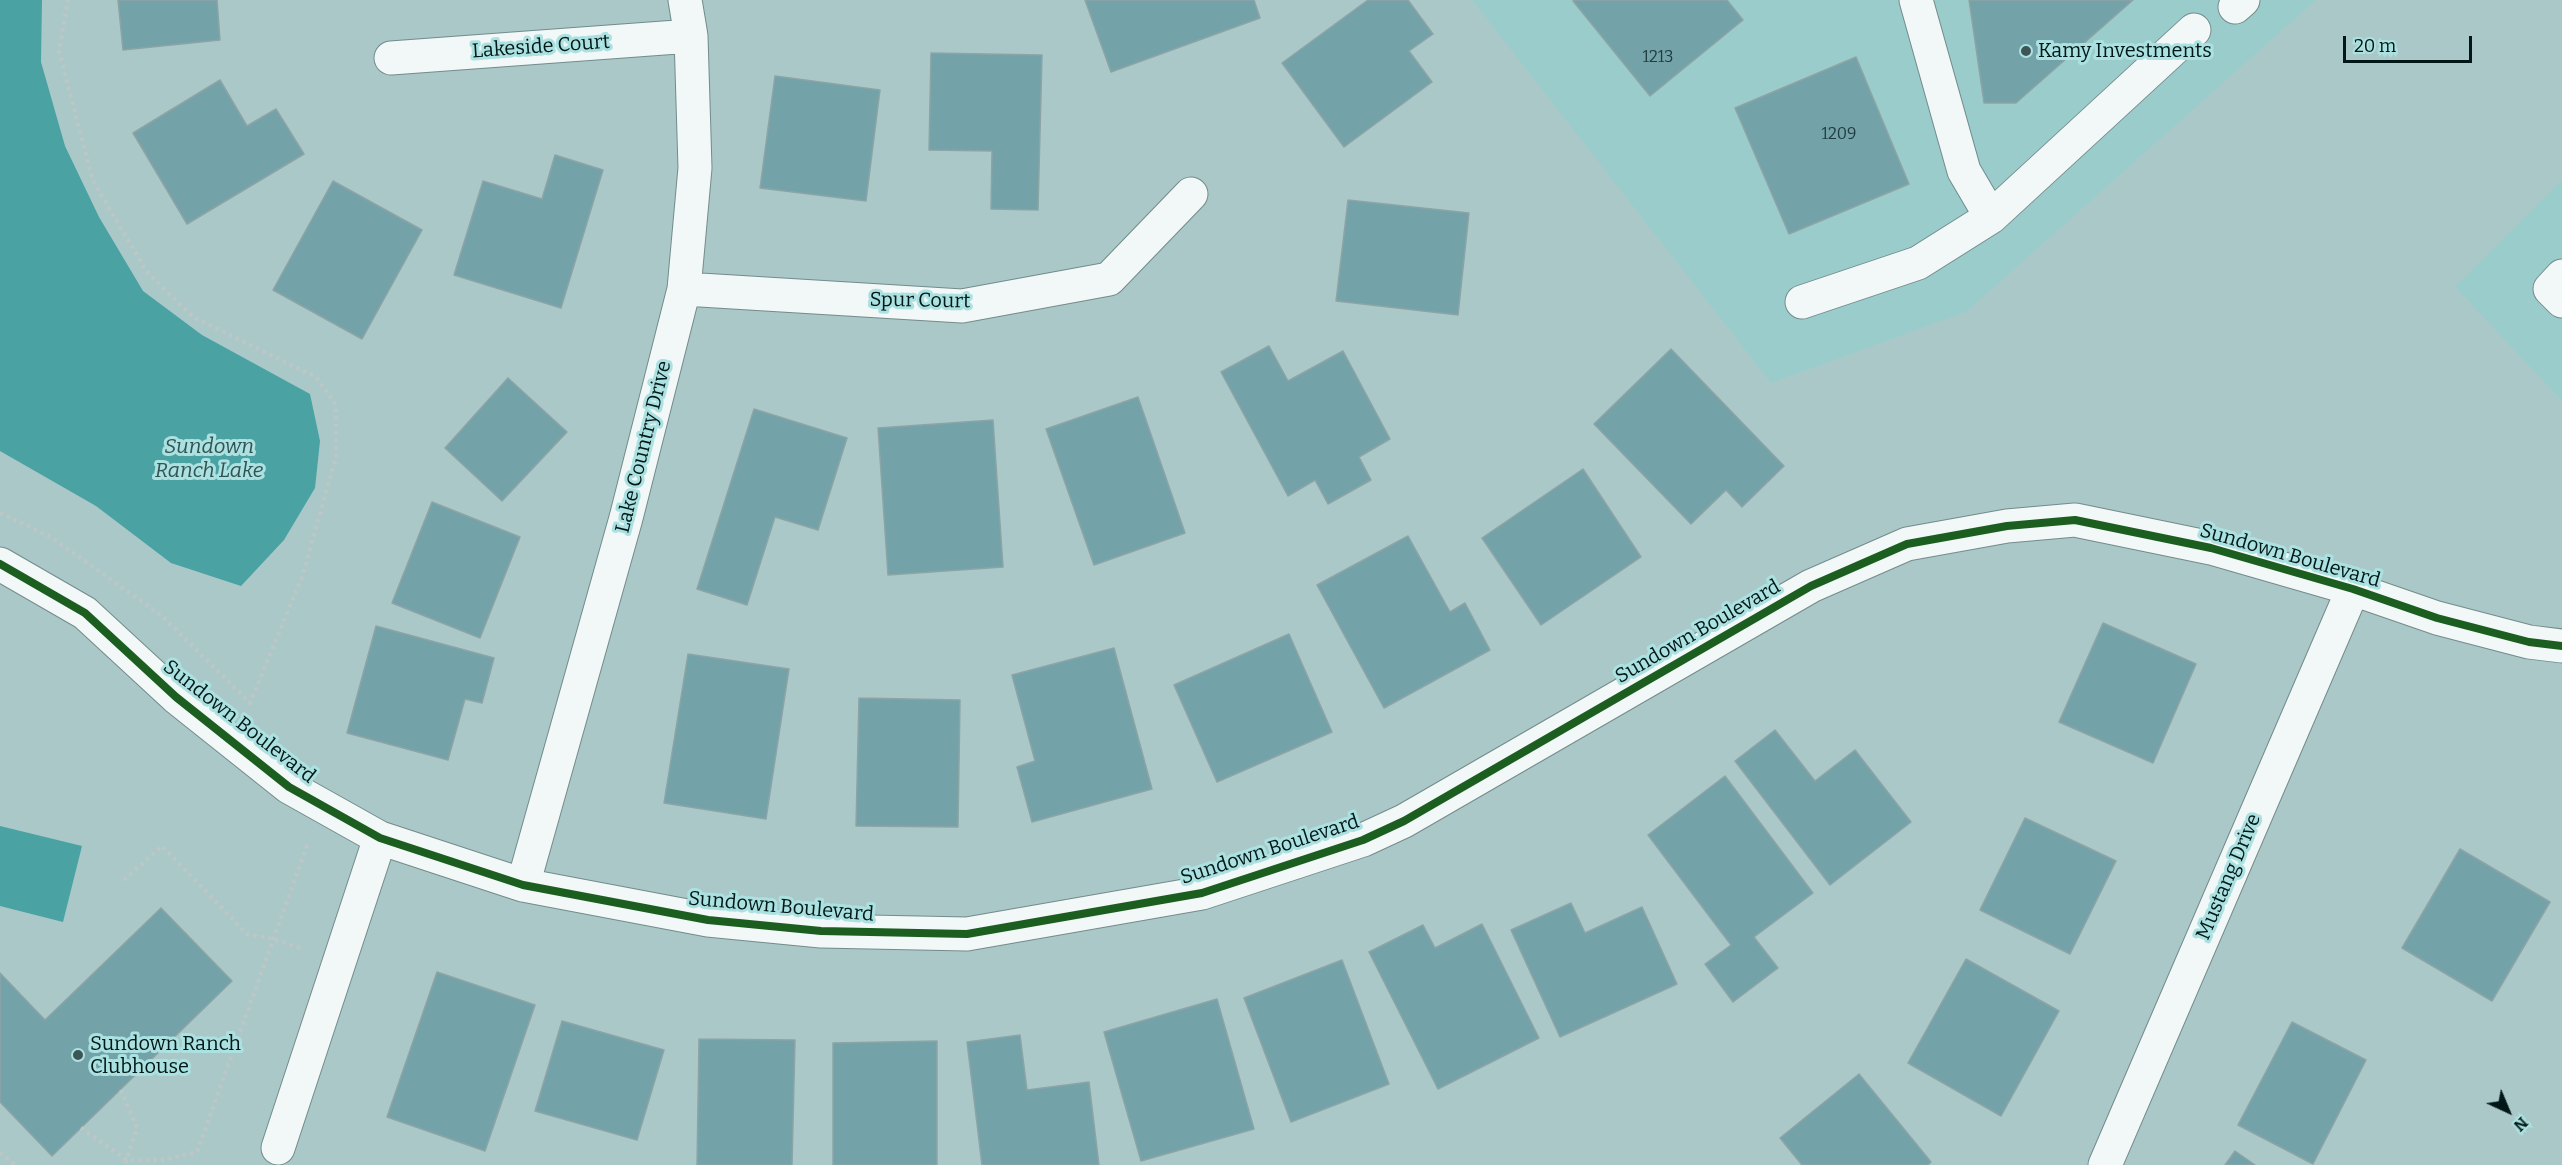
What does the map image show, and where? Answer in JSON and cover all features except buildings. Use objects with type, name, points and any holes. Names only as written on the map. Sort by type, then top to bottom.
[{"type":"street","name":"Lake Country Drive","points":[[524,885],[626,518],[684,289],[695,168],[691,36],[685,0]]},
{"type":"street","points":[[1916,0],[1964,171],[1991,217]]},
{"type":"street","points":[[1802,302],[1918,263],[1991,217],[2194,30]]},
{"type":"street","name":"Lakeside Court","points":[[391,58],[691,36]]},
{"type":"street","name":"Spur Court","points":[[684,289],[962,306],[1108,279],[1191,194]]},
{"type":"street","points":[[2562,276],[2550,288],[2562,301]]},
{"type":"street","name":"Sundown Boulevard","points":[[0,564],[85,613],[176,697],[289,787],[380,838],[524,885],[708,920],[821,931],[967,934],[1202,893],[1363,840],[1404,821],[1811,586],[1907,544],[2007,526],[2075,520],[2211,548],[2353,589],[2437,618],[2529,642],[2562,646]]},
{"type":"street","name":"Mustang Drive","points":[[2105,1165],[2353,589]]},
{"type":"street","points":[[278,1148],[380,838]]},
{"type":"path","points":[[68,0],[59,51],[93,181],[147,272],[193,317],[316,377],[336,405],[336,457],[311,544],[298,587],[250,704]]},
{"type":"path","points":[[81,1128],[126,1163],[163,1160],[197,1152],[273,939],[324,807]]},
{"type":"path","points":[[124,880],[162,846],[247,934],[273,939],[340,962]]},
{"type":"path","points":[[121,1089],[137,1128],[126,1163]]},
{"type":"path","points":[[0,1154],[15,1165]]},
{"type":"shaded area","points":[[1472,0],[2316,0],[1966,312],[1771,383]]},
{"type":"shaded area","points":[[2562,180],[2562,401],[2455,287]]},
{"type":"water","name":"Sundown Ranch Lake","points":[[0,0],[42,0],[41,62],[65,146],[99,217],[143,291],[202,335],[310,394],[320,441],[315,488],[284,540],[241,586],[171,563],[96,506],[0,451]]},
{"type":"water","points":[[0,826],[82,846],[63,922],[0,906]]},
{"type":"cycle path","points":[[0,564],[85,613],[176,697],[289,787],[380,838],[523,885],[708,920],[821,931],[967,934],[1202,893],[1363,840],[1404,821],[1811,586],[1907,544],[2007,526],[2075,520],[2211,548],[2353,589],[2437,618],[2529,642],[2562,646]]},
{"type":"place","name":"Kamy Investments","points":[[2026,51]]},
{"type":"place","name":"Sundown Ranch Clubhouse","points":[[78,1055]]}]
